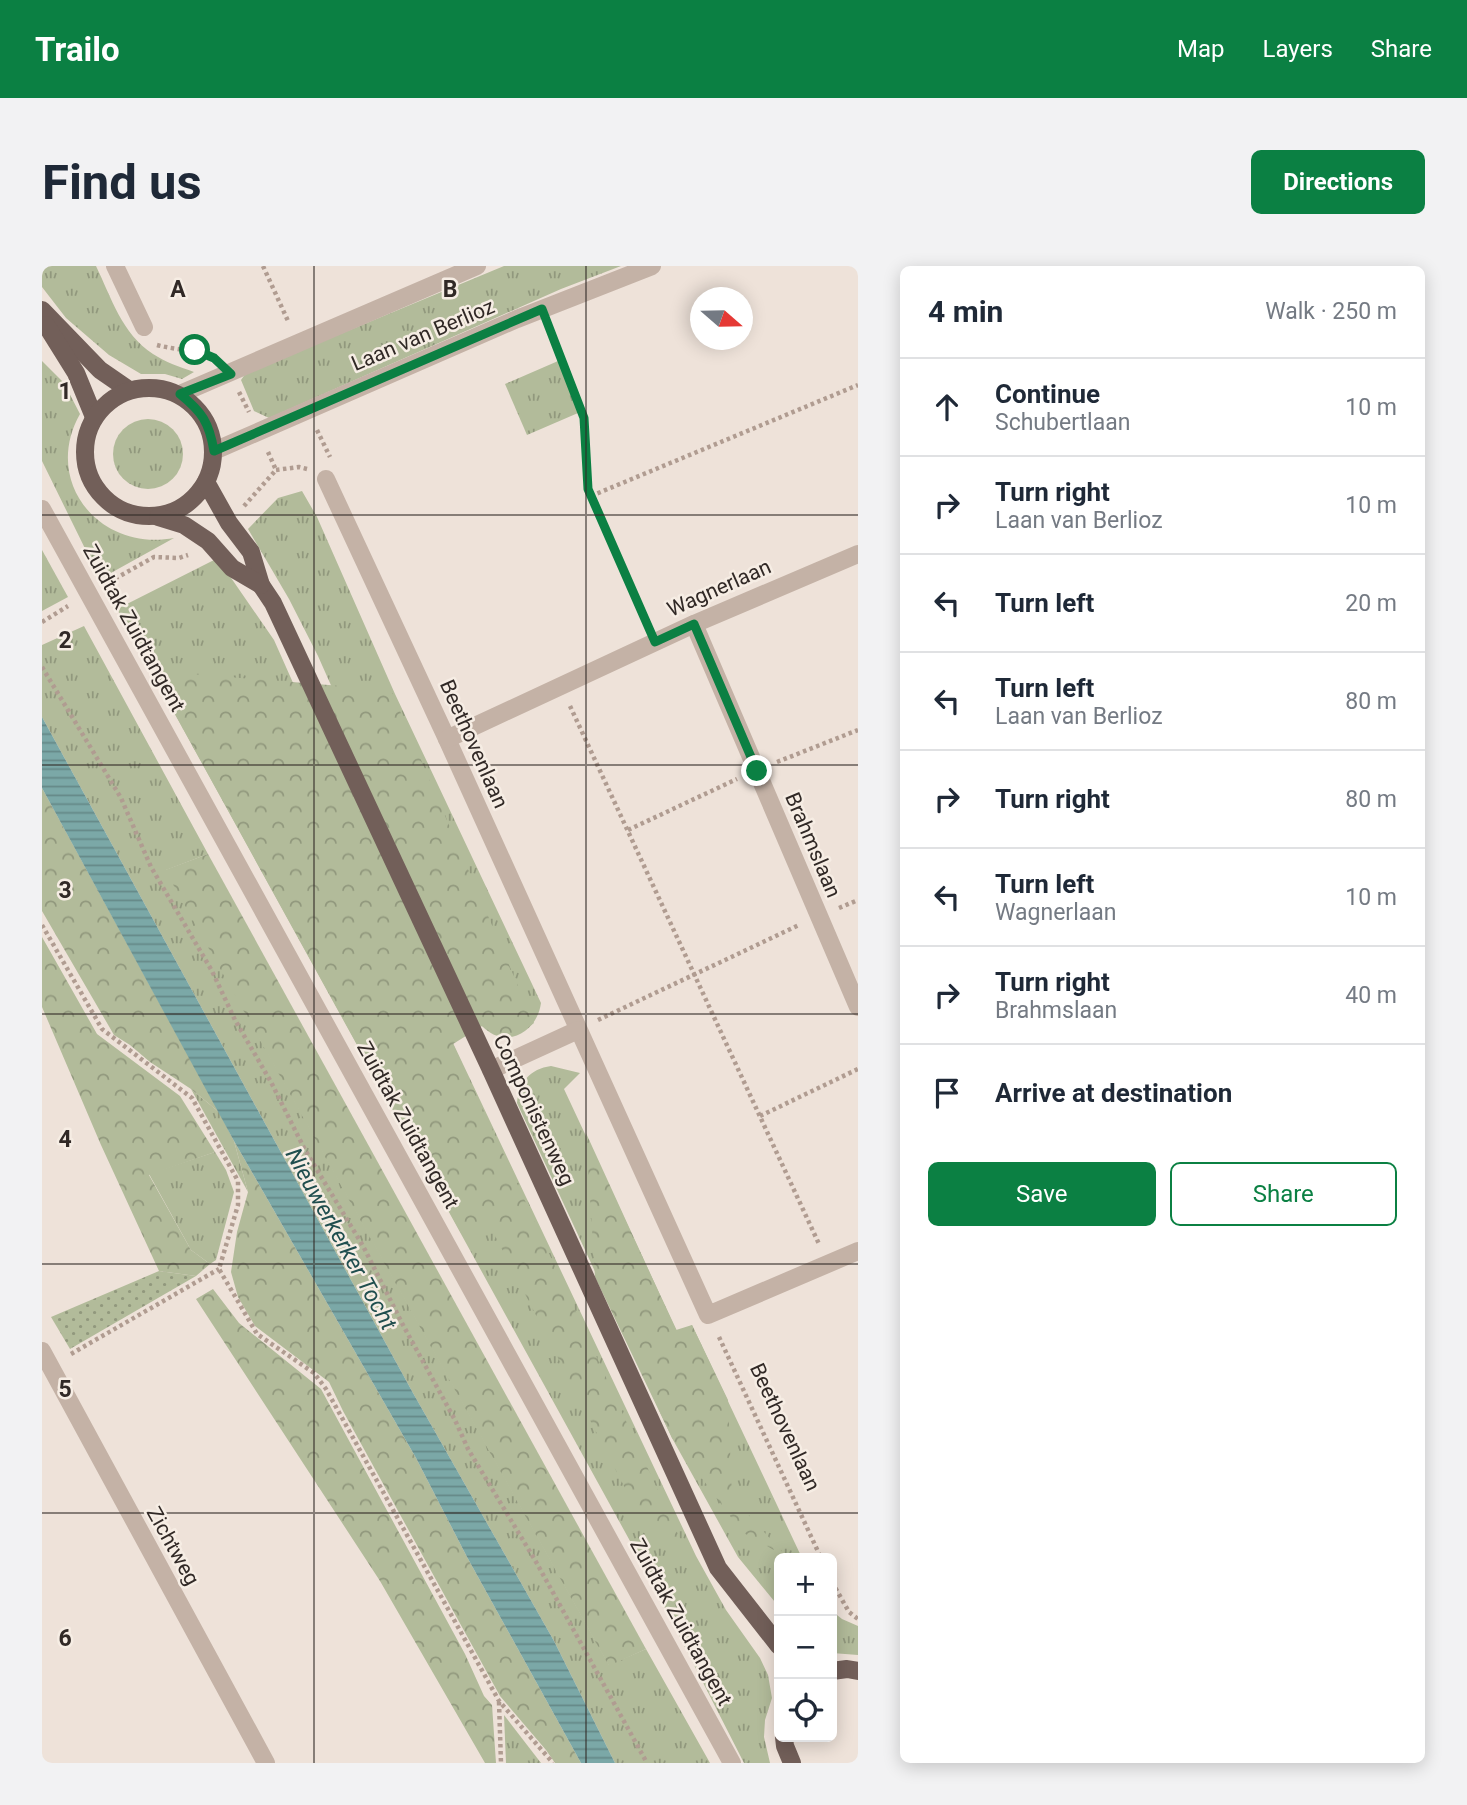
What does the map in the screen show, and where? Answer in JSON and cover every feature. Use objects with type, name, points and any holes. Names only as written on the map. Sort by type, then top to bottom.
[{"type":"main road","points":[[42,310],[100,370],[129,390]]},
{"type":"main road","points":[[42,319],[76,373],[94,417]]},
{"type":"main road","points":[[155,387],[180,394],[198,409],[210,428],[214,451],[206,482],[193,499],[175,511],[154,516],[130,514],[109,503],[93,485],[85,463],[85,439],[94,417],[109,400],[129,390],[155,387]]},
{"type":"main road","name":"Componistenweg","points":[[206,482],[229,523],[251,552],[261,585],[273,603],[491,1070],[718,1568],[774,1640]]},
{"type":"main road","name":"Componistenweg","points":[[154,516],[184,525],[208,541],[232,568],[261,585]]},
{"type":"main road","points":[[837,1670],[858,1671]]},
{"type":"main road","points":[[785,1742],[792,1763]]},
{"type":"street","points":[[116,266],[144,327]]},
{"type":"street","name":"Laan van Berlioz","points":[[180,394],[478,266]]},
{"type":"street","name":"Laan van Berlioz","points":[[214,451],[542,309],[652,266]]},
{"type":"street","name":"Beethovenlaan","points":[[330,470],[447,739],[709,1315]]},
{"type":"street","name":"Zuidtak Zuidtangent","points":[[42,509],[732,1763]]},
{"type":"street","name":"Wagnerlaan","points":[[447,739],[694,624],[858,554]]},
{"type":"street","name":"Brahmslaan","points":[[694,624],[858,1007]]},
{"type":"street","points":[[491,1070],[578,1030]]},
{"type":"street","points":[[709,1315],[858,1251]]},
{"type":"street","name":"Zichtweg","points":[[46,1358],[266,1763]]},
{"type":"path","points":[[263,266],[299,344]]},
{"type":"path","points":[[542,309],[584,418],[588,489],[655,642]]},
{"type":"path","points":[[144,327],[155,344],[174,349],[195,350],[214,358],[231,374]]},
{"type":"path","points":[[591,496],[858,385]]},
{"type":"path","points":[[308,410],[330,470]]},
{"type":"path","points":[[229,523],[276,470]]},
{"type":"path","points":[[42,622],[154,557],[187,556],[208,541]]},
{"type":"path","points":[[42,667],[121,798],[151,867],[212,971],[235,1020],[271,1082],[305,1150],[363,1246],[468,1449],[535,1560],[647,1763]]},
{"type":"path","points":[[561,686],[828,1264]]},
{"type":"path","points":[[578,1030],[858,900]]},
{"type":"path","points":[[42,925],[102,1029],[192,1098],[239,1181],[238,1205],[219,1269],[46,1358]]},
{"type":"path","points":[[760,1116],[858,1069]]},
{"type":"path","points":[[219,1269],[257,1334],[314,1373],[326,1389],[499,1701],[553,1763]]},
{"type":"path","name":"Beethovenlaan","points":[[709,1315],[819,1553]]},
{"type":"path","points":[[837,1591],[849,1612],[858,1619]]},
{"type":"path","points":[[499,1701],[501,1763]]},
{"type":"green space","points":[[42,266],[96,266],[118,314],[142,346],[158,357],[194,372],[182,379],[165,374],[141,374],[109,355],[66,318],[42,287]]},
{"type":"green space","points":[[504,266],[621,266],[561,289],[269,418],[254,411],[241,380],[246,373]]},
{"type":"green space","points":[[565,358],[585,410],[527,435],[505,384]]},
{"type":"green space","points":[[42,361],[64,383],[80,414],[70,439],[68,464],[73,486],[85,506],[101,523],[122,534],[147,539],[174,538],[100,579],[42,461]]},
{"type":"green space","points":[[148,419],[173,429],[183,454],[173,479],[148,489],[123,479],[113,454],[123,429]]},
{"type":"green space","points":[[302,491],[317,517],[395,694],[541,1003],[533,1023],[519,1035],[500,1037],[482,1026],[318,656],[289,599],[248,529],[278,498]]},
{"type":"green space","points":[[42,550],[68,597],[42,611]]},
{"type":"green space","points":[[214,560],[227,572],[274,640],[453,1043],[696,1556],[726,1610],[760,1658],[768,1675],[772,1698],[765,1720],[764,1737],[770,1763],[744,1763],[641,1561],[117,609]]},
{"type":"green space","points":[[84,626],[208,854],[166,870],[609,1665],[646,1649],[710,1763],[615,1763],[554,1641],[413,1393],[42,717],[42,645]]},
{"type":"green space","points":[[167,672],[391,690],[534,1023],[509,1036],[497,1035],[482,1026],[453,1044],[682,1543],[641,1519],[490,1226],[461,1233],[159,685]]},
{"type":"green space","points":[[42,788],[219,1112],[114,1035],[42,911]]},
{"type":"green space","points":[[208,854],[646,1649],[609,1666],[165,870]]},
{"type":"green space","points":[[42,937],[97,1034],[180,1096],[215,1152],[149,1175],[191,1250],[210,1264],[196,1276],[159,1271],[101,1145],[42,1007]]},
{"type":"green space","points":[[551,1066],[580,1073],[564,1089],[678,1333],[692,1325],[800,1553],[774,1553],[774,1601],[738,1557],[672,1438],[517,1103],[523,1083],[532,1073]]},
{"type":"green space","points":[[191,1089],[219,1112],[234,1141],[248,1192]]},
{"type":"green space","points":[[586,1133],[676,1330],[692,1325],[728,1400],[732,1497],[783,1553],[742,1532],[672,1438],[595,1277]]},
{"type":"green space","points":[[234,1141],[416,1458],[467,1557],[581,1763],[555,1763],[500,1696],[329,1382],[255,1326],[238,1297],[231,1272],[237,1232],[248,1192]]},
{"type":"green space","points":[[215,1152],[226,1170],[234,1192],[216,1260],[210,1264],[191,1250],[149,1174]]},
{"type":"green space","points":[[159,1271],[196,1276],[70,1349],[51,1317]]},
{"type":"green space","points":[[213,1289],[239,1323],[321,1389],[465,1654],[484,1696],[492,1705],[496,1763],[485,1763],[380,1581],[196,1299]]},
{"type":"green space","points":[[837,1615],[858,1626],[858,1655],[837,1653]]},
{"type":"green space","points":[[504,1715],[541,1763],[506,1763]]},
{"type":"water","points":[[42,717],[413,1393],[554,1641],[615,1763],[581,1763],[467,1557],[416,1458],[234,1141],[42,788]]},
{"type":"route","points":[[195,350],[214,358],[231,374],[180,394],[198,409],[210,428],[214,451],[542,309],[584,418],[588,489],[655,642],[694,624],[757,771]]},
{"type":"water label","name":"Nieuwerkerker Tocht","points":[[341,1239]]}]
